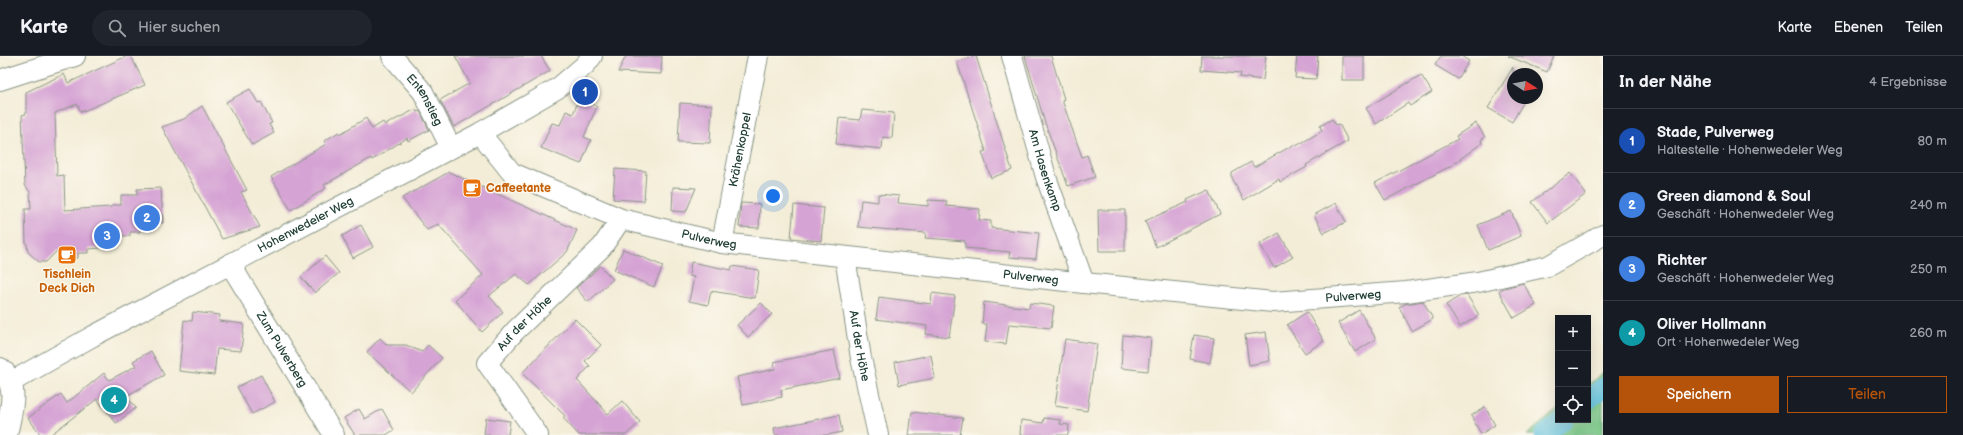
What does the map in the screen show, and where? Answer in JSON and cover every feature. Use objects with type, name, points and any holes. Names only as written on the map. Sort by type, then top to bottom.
[{"type":"main road","points":[[5,375],[13,391],[6,435]]},
{"type":"street","points":[[0,80],[75,56]]},
{"type":"street","name":"Entenstieg","points":[[392,56],[422,92],[451,148]]},
{"type":"street","name":"Hohenwedeler Weg","points":[[5,375],[93,336],[480,133],[558,88],[592,56]]},
{"type":"street","name":"Krähenkoppel","points":[[722,243],[758,56]]},
{"type":"street","name":"Am Hasenkamp","points":[[1012,56],[1046,177],[1084,283]]},
{"type":"street","name":"Pulverweg","points":[[480,133],[512,173],[621,219],[722,243],[1084,283],[1273,302],[1406,292],[1478,282],[1548,266],[1603,235]]},
{"type":"street","name":"Auf der Höhe","points":[[538,435],[487,363],[515,330],[602,247],[621,219]]},
{"type":"street","name":"Auf der Höhe","points":[[845,257],[861,358],[878,435]]},
{"type":"street","name":"Zum Pulverberg","points":[[230,264],[334,435]]},
{"type":"green space","points":[[1603,372],[1603,435],[1527,435],[1555,412],[1555,423],[1591,423],[1591,382]]},
{"type":"building","points":[[127,56],[131,56],[145,85],[81,112],[77,104],[55,113],[57,176],[64,175],[65,210],[121,205],[121,195],[137,195],[137,189],[161,188],[163,223],[140,224],[140,232],[130,232],[130,236],[118,236],[118,240],[101,241],[101,248],[88,249],[88,253],[78,253],[78,258],[65,258],[58,250],[46,262],[39,262],[28,252],[26,244],[25,209],[31,209],[30,192],[25,185],[22,115],[26,114],[26,92],[64,74],[68,83]]},
{"type":"building","points":[[455,56],[541,56],[550,71],[454,127],[440,100],[470,83]]},
{"type":"building","points":[[626,56],[662,56],[661,74],[618,72]]},
{"type":"building","points":[[976,56],[1012,170],[991,178],[982,152],[986,151],[957,62]]},
{"type":"building","points":[[1025,56],[1051,56],[1064,99],[1062,100],[1082,157],[1087,155],[1095,177],[1068,186],[1045,123]]},
{"type":"building","points":[[1202,56],[1266,56],[1263,80],[1240,77],[1241,73],[1201,70]]},
{"type":"building","points":[[1297,56],[1318,56],[1316,79],[1295,78]]},
{"type":"building","points":[[1342,56],[1364,56],[1364,80],[1342,80]]},
{"type":"building","points":[[1441,56],[1461,56],[1469,61],[1458,79],[1435,65]]},
{"type":"building","points":[[1508,56],[1554,56],[1547,72],[1543,70],[1543,68],[1537,68]]},
{"type":"building","points":[[1421,75],[1432,92],[1410,106],[1408,103],[1376,124],[1366,108]]},
{"type":"building","points":[[1507,77],[1507,104],[1522,104],[1512,122],[1488,108]]},
{"type":"building","points":[[250,89],[258,103],[261,102],[272,123],[269,124],[274,133],[252,145],[226,102]]},
{"type":"building","points":[[579,99],[597,106],[584,137],[591,140],[581,164],[541,148],[552,123],[560,125],[566,111],[573,114]]},
{"type":"building","points":[[680,103],[712,105],[710,143],[678,142]]},
{"type":"building","points":[[202,106],[247,190],[241,192],[260,227],[222,239],[162,127],[184,119]]},
{"type":"building","points":[[416,109],[417,112],[420,111],[429,130],[408,141],[407,138],[372,160],[371,158],[324,185],[326,188],[291,210],[271,177],[326,144],[324,141],[339,132],[340,134],[366,118],[372,129],[383,122],[385,125]]},
{"type":"building","points":[[862,110],[894,113],[892,138],[883,137],[882,149],[836,144],[839,118],[860,120]]},
{"type":"building","points":[[1332,119],[1336,125],[1339,124],[1348,141],[1306,165],[1307,167],[1280,182],[1279,179],[1244,200],[1232,179],[1232,173],[1251,162],[1254,167],[1295,144],[1296,146],[1322,131],[1320,126]]},
{"type":"building","points":[[1476,123],[1485,137],[1481,140],[1482,143],[1449,167],[1385,200],[1375,183],[1458,139],[1456,136]]},
{"type":"building","points":[[615,169],[646,171],[644,201],[613,199]]},
{"type":"building","points":[[449,172],[577,230],[567,252],[529,285],[516,274],[489,296],[503,312],[482,332],[455,300],[483,275],[438,224],[427,230],[402,198]]},
{"type":"building","points":[[1570,173],[1586,194],[1548,223],[1532,202]]},
{"type":"building","points":[[673,187],[696,188],[686,212],[672,211]]},
{"type":"building","points":[[1209,190],[1220,214],[1156,247],[1145,221],[1188,202],[1187,200]]},
{"type":"building","points":[[878,194],[899,196],[898,203],[928,206],[928,200],[947,201],[946,206],[980,209],[979,220],[991,221],[991,228],[1039,233],[1036,259],[1009,257],[1010,252],[965,248],[965,241],[925,238],[926,233],[858,227],[861,200],[878,202]]},
{"type":"building","points":[[741,203],[760,204],[759,228],[739,227]]},
{"type":"building","points":[[1336,203],[1346,222],[1324,233],[1314,215]]},
{"type":"building","points":[[794,205],[824,208],[821,241],[791,238]]},
{"type":"building","points":[[1098,210],[1125,210],[1125,251],[1099,251]]},
{"type":"building","points":[[1511,211],[1521,236],[1488,250],[1478,225]]},
{"type":"building","points":[[361,225],[373,247],[353,258],[342,236]]},
{"type":"building","points":[[1279,233],[1293,257],[1274,268],[1260,244]]},
{"type":"building","points":[[623,249],[663,266],[654,287],[614,270]]},
{"type":"building","points":[[325,256],[339,273],[315,293],[301,277]]},
{"type":"building","points":[[691,262],[731,270],[732,266],[759,270],[755,298],[711,291],[708,305],[689,301],[694,277],[689,276]]},
{"type":"building","points":[[600,266],[613,279],[588,302],[576,288]]},
{"type":"building","points":[[1523,283],[1536,305],[1514,318],[1499,291],[1504,288]]},
{"type":"building","points":[[932,293],[955,296],[949,337],[926,334],[927,326],[876,319],[879,297],[931,304]]},
{"type":"building","points":[[1467,295],[1479,315],[1460,327],[1446,305],[1460,296]]},
{"type":"building","points":[[1423,301],[1433,319],[1412,331],[1399,307],[1405,304]]},
{"type":"building","points":[[984,302],[1029,308],[1030,303],[1054,306],[1051,328],[1009,324],[1006,344],[985,342],[987,324],[982,324]]},
{"type":"building","points":[[761,303],[772,314],[748,337],[737,325]]},
{"type":"building","points":[[1359,310],[1376,339],[1355,352],[1338,323]]},
{"type":"building","points":[[193,312],[220,315],[219,321],[244,324],[241,351],[217,349],[214,375],[179,371],[184,320],[192,321]]},
{"type":"building","points":[[1307,312],[1324,341],[1305,353],[1287,325]]},
{"type":"building","points":[[575,319],[601,345],[585,361],[590,366],[577,380],[608,414],[622,401],[640,422],[626,435],[579,435],[563,418],[565,416],[522,373]]},
{"type":"building","points":[[1266,332],[1270,361],[1249,365],[1245,335]]},
{"type":"building","points":[[1123,335],[1151,338],[1148,371],[1121,368]]},
{"type":"building","points":[[1194,335],[1214,338],[1210,363],[1190,359]]},
{"type":"building","points":[[380,338],[387,345],[406,345],[422,352],[428,345],[442,358],[411,392],[367,352]]},
{"type":"building","points":[[1065,339],[1097,344],[1087,411],[1055,406]]},
{"type":"building","points":[[834,350],[840,378],[781,390],[782,397],[743,405],[737,377],[775,369],[774,362]]},
{"type":"building","points":[[151,351],[164,375],[126,396],[136,408],[116,423],[97,399],[50,435],[41,435],[28,418],[61,394],[67,403],[104,373],[109,380],[136,366],[133,361]]},
{"type":"building","points":[[931,355],[935,378],[899,385],[895,362]]},
{"type":"building","points":[[261,375],[275,402],[252,414],[237,387]]},
{"type":"building","points":[[1485,407],[1495,425],[1481,434],[1471,416]]},
{"type":"building","points":[[359,409],[365,419],[382,409],[394,430],[386,435],[355,435],[344,418]]},
{"type":"building","points":[[912,412],[963,418],[960,435],[909,435]]},
{"type":"building","points":[[839,415],[842,432],[827,435],[775,435],[774,428]]},
{"type":"building","points":[[486,418],[510,421],[508,435],[484,435]]},
{"type":"building","points":[[1044,418],[1061,420],[1060,424],[1069,425],[1068,435],[1020,435],[1021,420],[1043,423]]},
{"type":"waterway","points":[[1591,397],[1603,387]]},
{"type":"waterway","points":[[1544,435],[1559,423]]},
{"type":"place","name":"Stade, Pulverweg","points":[[585,92]]},
{"type":"place","name":"Caffeetante","points":[[472,188]]},
{"type":"place","name":"Green diamond & Soul","points":[[147,218]]},
{"type":"place","name":"Richter","points":[[107,236]]},
{"type":"place","name":"Tischlein Deck Dich","points":[[67,255]]},
{"type":"place","name":"Oliver Hollmann","points":[[114,400]]}]
